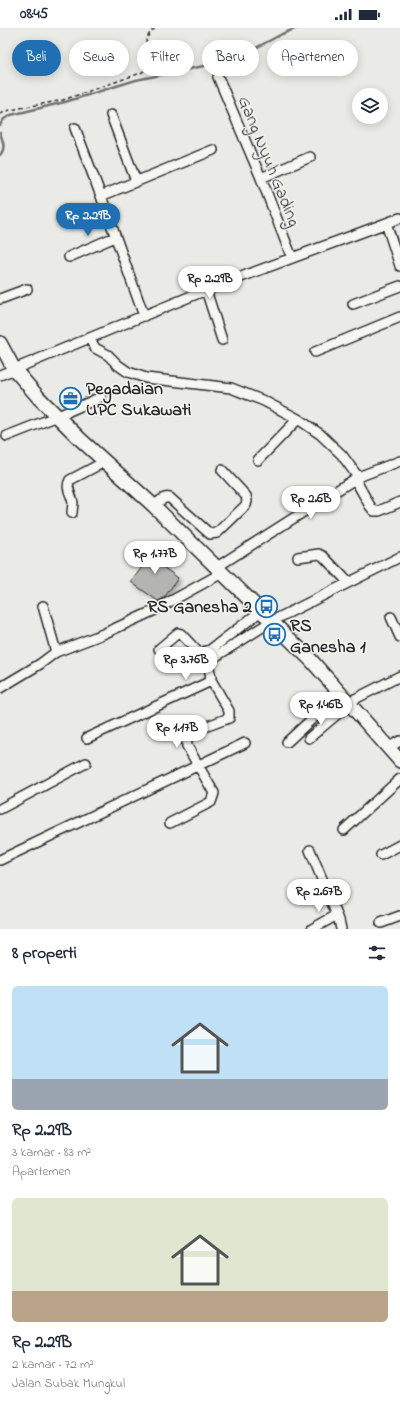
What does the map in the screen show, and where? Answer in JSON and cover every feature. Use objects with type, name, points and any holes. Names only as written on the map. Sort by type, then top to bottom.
[{"type":"highway","points":[[0,342],[14,369],[39,398],[80,439],[106,461],[220,570],[258,613],[272,621],[310,659],[345,698],[394,744],[400,761]]},
{"type":"street","name":"Gang Nyuh Gading","points":[[218,77],[261,178],[292,258]]},
{"type":"street","points":[[111,115],[136,181]]},
{"type":"street","points":[[75,128],[144,316]]},
{"type":"street","points":[[101,196],[213,150]]},
{"type":"street","points":[[261,178],[310,157]]},
{"type":"street","points":[[0,375],[206,290],[400,218]]},
{"type":"street","points":[[386,223],[400,266]]},
{"type":"street","points":[[69,257],[115,237]]},
{"type":"street","points":[[353,304],[400,286]]},
{"type":"street","points":[[0,300],[27,289]]},
{"type":"street","points":[[206,290],[222,340]]},
{"type":"street","points":[[315,352],[400,317]]},
{"type":"street","points":[[90,339],[95,348],[108,355],[128,372],[146,378],[230,388],[264,401],[298,419],[326,439],[342,455],[357,478],[370,506],[374,511],[379,511],[400,502]]},
{"type":"street","points":[[7,436],[101,397]]},
{"type":"street","points":[[258,460],[298,419]]},
{"type":"street","points":[[72,513],[73,503],[68,487],[70,480],[106,461]]},
{"type":"street","points":[[0,688],[40,664],[56,652],[102,634],[153,611],[220,570],[357,478],[400,461]]},
{"type":"street","points":[[154,506],[162,498],[170,498],[210,534],[217,533],[246,505],[247,501],[246,496],[222,470]]},
{"type":"street","points":[[298,557],[319,554],[323,556],[348,582]]},
{"type":"street","points":[[170,823],[211,802],[213,799],[214,793],[187,746],[187,737],[190,734],[226,720],[230,716],[229,711],[211,680],[208,665],[210,660],[272,621],[400,557]]},
{"type":"street","points":[[43,606],[56,652]]},
{"type":"street","points":[[159,649],[178,633],[181,634],[198,652],[210,650],[258,613]]},
{"type":"street","points":[[391,617],[400,637]]},
{"type":"street","points":[[287,742],[312,719],[345,698],[400,676]]},
{"type":"street","points":[[87,738],[211,680]]},
{"type":"street","points":[[309,738],[341,711],[345,698]]},
{"type":"street","points":[[0,860],[245,743]]},
{"type":"street","points":[[0,809],[86,763]]},
{"type":"street","points":[[344,830],[400,779]]},
{"type":"street","points":[[381,855],[400,845]]},
{"type":"street","points":[[310,850],[337,915],[341,929]]},
{"type":"street","points":[[312,929],[337,915]]},
{"type":"street","points":[[381,923],[400,916]]},
{"type":"path","points":[[0,114],[10,110],[63,100],[141,73],[151,65],[146,40],[152,31],[157,28]]},
{"type":"building","points":[[160,542],[170,549],[159,564],[178,578],[164,598],[158,601],[131,582]]},
{"type":"waterway","points":[[0,125],[4,119],[11,115],[65,102],[136,80],[233,60],[282,34],[297,28]]},
{"type":"waterway","points":[[0,133],[3,142],[3,150],[0,155]]},
{"type":"place","name":"Pegadaian UPC Sukawati","points":[[71,398]]},
{"type":"place","name":"RS Ganesha 2","points":[[267,606]]},
{"type":"place","name":"RS Ganesha 1","points":[[275,635]]}]
